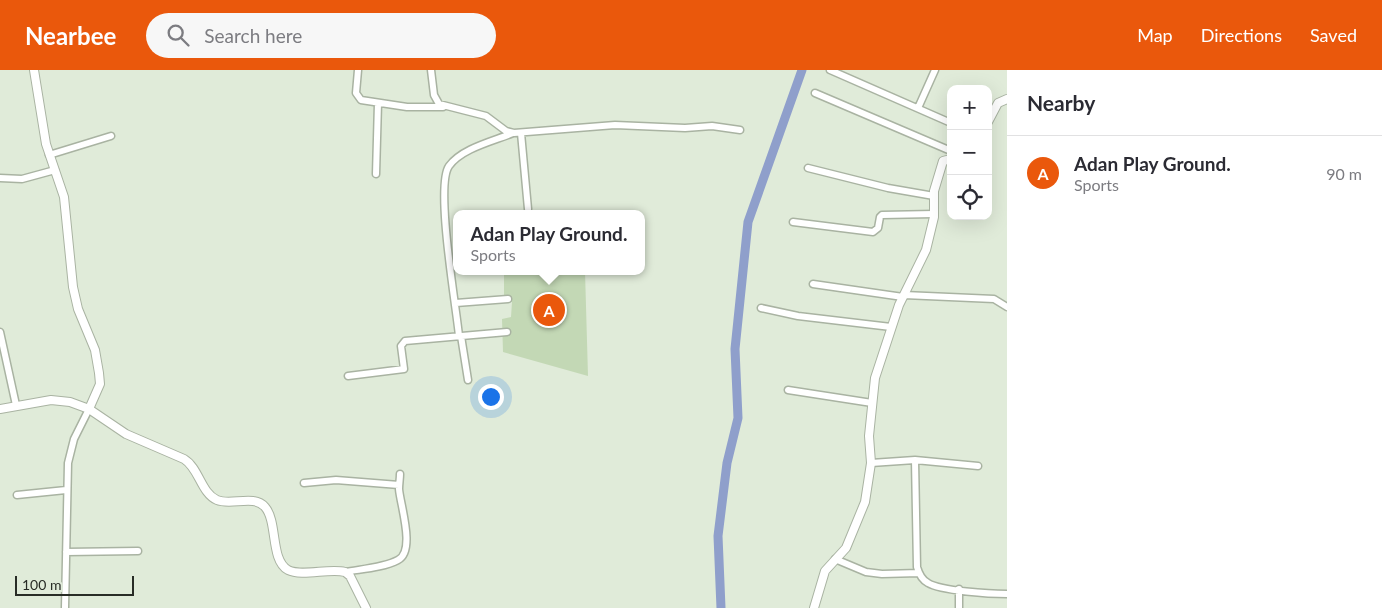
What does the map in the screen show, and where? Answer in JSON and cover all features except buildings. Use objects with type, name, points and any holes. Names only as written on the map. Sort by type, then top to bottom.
[{"type":"street","points":[[34,70],[49,154],[64,198],[73,287],[78,309],[95,350],[100,384],[74,439],[68,463],[65,608]]},
{"type":"street","points":[[358,70],[357,97],[361,100],[407,107],[443,107],[481,114],[506,132],[518,133],[614,125],[686,128],[712,126],[740,130]]},
{"type":"street","points":[[431,70],[434,95],[443,107]]},
{"type":"street","points":[[830,70],[947,122]]},
{"type":"street","points":[[918,108],[935,70]]},
{"type":"street","points":[[815,93],[947,149]]},
{"type":"street","points":[[992,114],[998,103],[1007,99]]},
{"type":"street","points":[[376,174],[378,103]]},
{"type":"street","points":[[518,133],[528,209]]},
{"type":"street","points":[[468,380],[460,336],[445,214],[445,174],[454,160],[467,152],[518,133]]},
{"type":"street","points":[[49,154],[111,136]]},
{"type":"street","points":[[814,608],[825,571],[846,548],[865,502],[871,463],[869,436],[875,378],[891,327],[926,250],[934,214],[934,196],[939,170],[944,161],[947,160]]},
{"type":"street","points":[[808,168],[888,188],[934,196]]},
{"type":"street","points":[[0,178],[22,179],[55,170]]},
{"type":"street","points":[[793,222],[873,232],[878,228],[880,216],[882,215],[934,214]]},
{"type":"street","points":[[812,284],[904,296],[994,299],[1007,307]]},
{"type":"street","points":[[456,303],[508,299]]},
{"type":"street","points":[[761,308],[798,316],[891,327]]},
{"type":"street","points":[[0,332],[16,405]]},
{"type":"street","points":[[348,376],[404,369],[403,342],[506,332]]},
{"type":"street","points":[[788,390],[872,403]]},
{"type":"street","points":[[0,409],[16,405],[62,400],[89,409],[126,434],[191,463],[209,494],[218,500],[253,501],[263,505],[271,518],[280,561],[289,571],[345,572],[389,563],[402,558],[406,540],[400,474]]},
{"type":"street","points":[[871,463],[915,460],[978,466]]},
{"type":"street","points":[[915,460],[919,573],[928,584],[1007,594]]},
{"type":"street","points":[[304,482],[336,480],[400,485]]},
{"type":"street","points":[[17,495],[66,490]]},
{"type":"street","points":[[66,552],[138,551]]},
{"type":"street","points":[[835,559],[866,572],[882,574],[919,573]]},
{"type":"street","points":[[345,572],[350,576],[366,608]]},
{"type":"street","points":[[959,589],[959,608]]},
{"type":"green space","points":[[504,275],[585,275],[588,376],[503,352],[502,319],[511,317],[512,302],[504,300]]},
{"type":"waterway","points":[[721,608],[718,536],[727,463],[738,418],[735,349],[748,222],[802,70]]},
{"type":"place","name":"Adan Play Ground.","points":[[549,310]]}]
